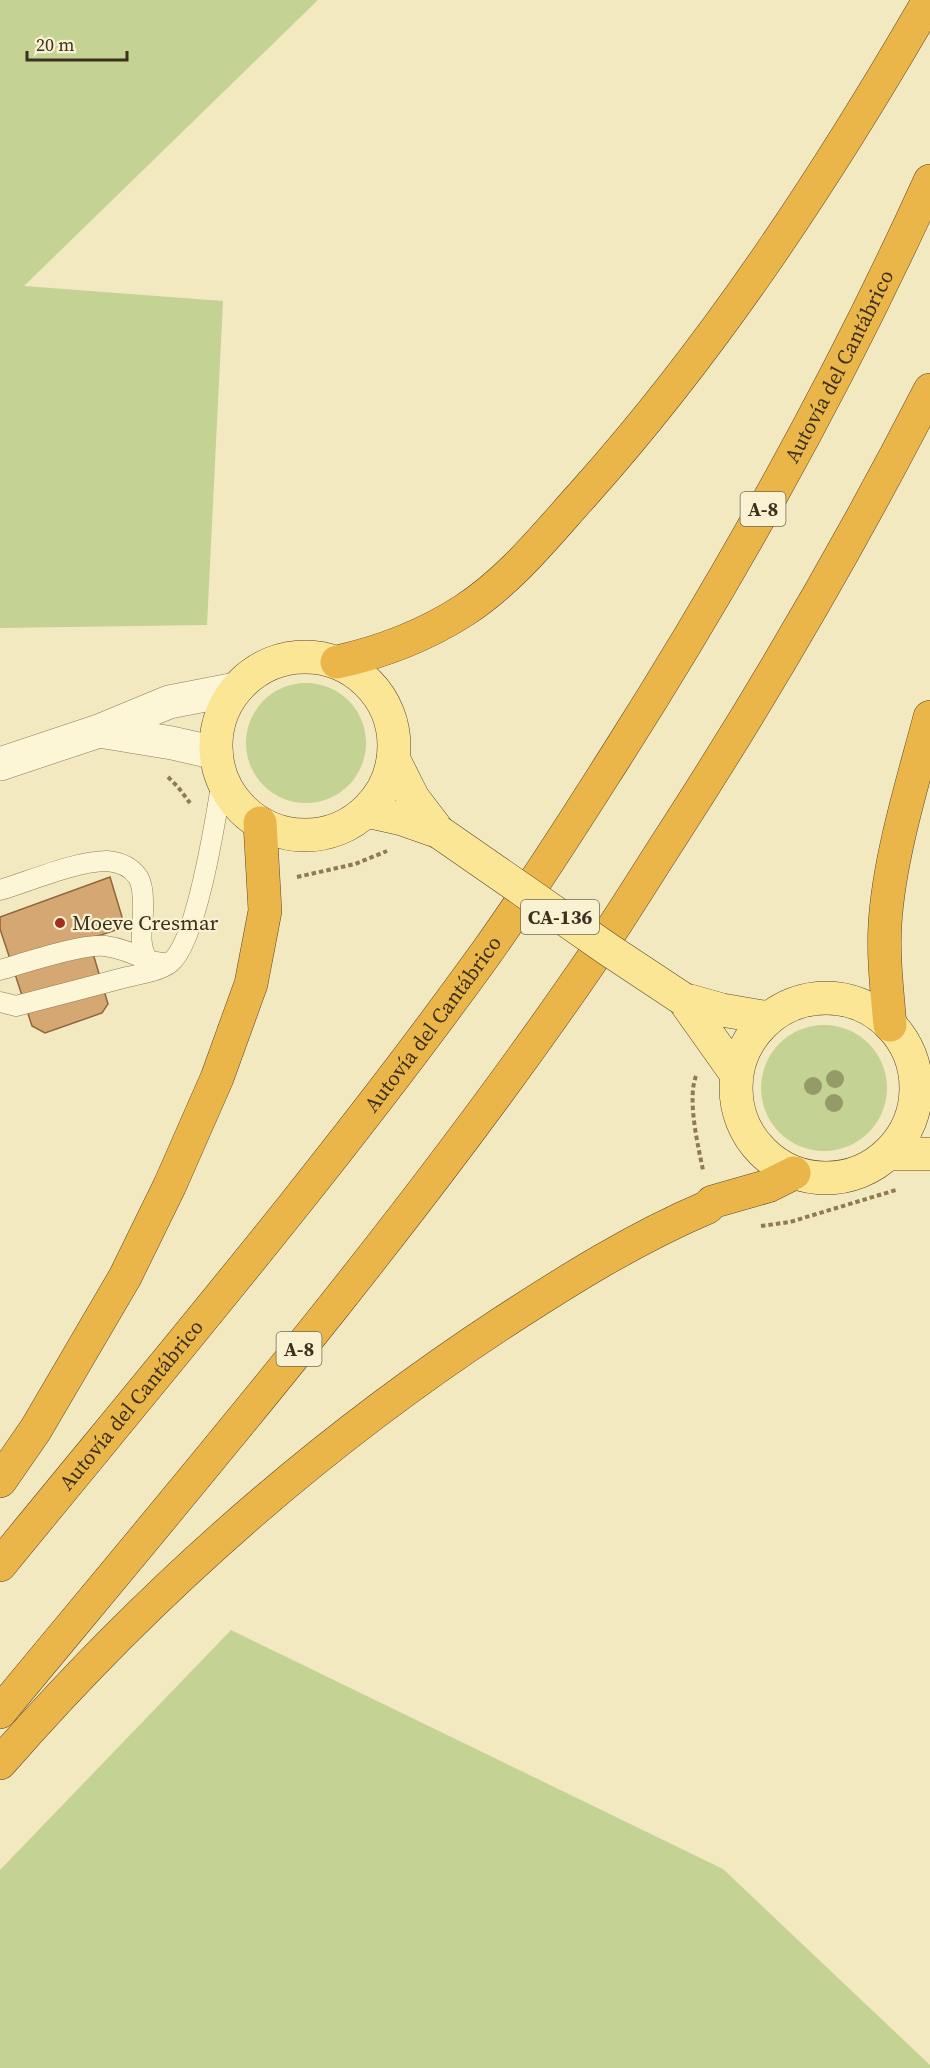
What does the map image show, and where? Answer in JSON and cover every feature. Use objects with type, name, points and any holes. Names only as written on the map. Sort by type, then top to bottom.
[{"type":"highway","points":[[337,662],[381,651],[434,628],[486,594],[526,558],[619,453],[740,297],[836,156],[929,0]]},
{"type":"highway","name":"Autovía del Cantábrico","points":[[0,1565],[182,1346],[381,1096],[522,900],[681,651],[770,499],[875,296],[930,181]]},
{"type":"highway","name":"A-8","points":[[0,1712],[331,1309],[505,1083],[583,974],[712,774],[789,646],[853,536],[930,390]]},
{"type":"highway","points":[[890,1025],[885,974],[885,924],[889,889],[930,717]]},
{"type":"highway","points":[[0,1481],[52,1403],[125,1277],[170,1185],[217,1078],[251,984],[265,910],[260,823]]},
{"type":"highway","points":[[0,1763],[145,1610],[278,1490],[420,1379],[534,1302],[639,1239],[708,1207],[712,1202],[768,1186],[794,1173]]},
{"type":"main road","points":[[309,657],[337,662],[362,678],[382,700],[392,728],[393,758],[384,787],[366,811],[342,827],[315,835],[286,834],[260,823],[237,805],[219,766],[219,719],[236,689],[257,670],[282,659],[309,657]]},
{"type":"main road","points":[[393,758],[413,798],[439,832]]},
{"type":"main road","points":[[366,811],[402,819],[439,832]]},
{"type":"main road","name":"CA-136","points":[[439,832],[683,999]]},
{"type":"main road","points":[[818,998],[844,1000],[868,1009],[890,1025],[906,1047],[922,1082],[906,1130],[888,1154],[867,1169],[844,1177],[819,1179],[794,1173],[772,1162],[755,1144],[742,1124],[736,1100],[737,1075],[742,1053],[753,1034],[769,1018],[792,1004],[818,998]]},
{"type":"main road","points":[[683,999],[722,1010],[769,1018]]},
{"type":"main road","points":[[683,999],[737,1075]]},
{"type":"main road","points":[[888,1154],[930,1154]]},
{"type":"street","points":[[0,764],[99,731],[169,702],[236,689]]},
{"type":"street","points":[[99,731],[172,743],[219,766]]},
{"type":"lane","points":[[0,1002],[16,1006],[144,973],[169,964],[181,951],[189,930],[209,854],[219,766]]},
{"type":"lane","points":[[0,890],[81,865],[107,861],[126,865],[139,878],[143,894],[141,941],[143,954],[149,962]]},
{"type":"lane","points":[[0,969],[97,946],[105,946],[140,956],[149,962],[169,964]]},
{"type":"path","points":[[165,775],[178,786],[191,804]]},
{"type":"path","points":[[291,877],[355,864],[393,849]]},
{"type":"green space","points":[[0,0],[318,0],[24,286],[223,301],[207,625],[0,628]]},
{"type":"green space","points":[[306,683],[329,687],[349,700],[362,720],[366,743],[362,766],[349,786],[329,799],[306,803],[283,799],[263,786],[250,766],[246,743],[250,720],[263,700],[283,687]]},
{"type":"green space","points":[[824,1025],[848,1030],[868,1044],[882,1064],[887,1088],[882,1112],[868,1132],[848,1146],[824,1151],[800,1146],[780,1132],[766,1112],[761,1088],[766,1064],[780,1044],[800,1030]]},
{"type":"green space","points":[[231,1630],[723,1869],[930,2065],[930,2068],[0,2068],[0,1870]]},
{"type":"building","name":"Moeve Cresmar","points":[[110,877],[122,917],[116,930],[12,965],[0,929],[0,917]]},
{"type":"building","points":[[89,940],[108,1004],[102,1013],[45,1033],[32,1026],[12,965]]},
{"type":"place","name":"Moeve Cresmar","points":[[60,923]]}]
